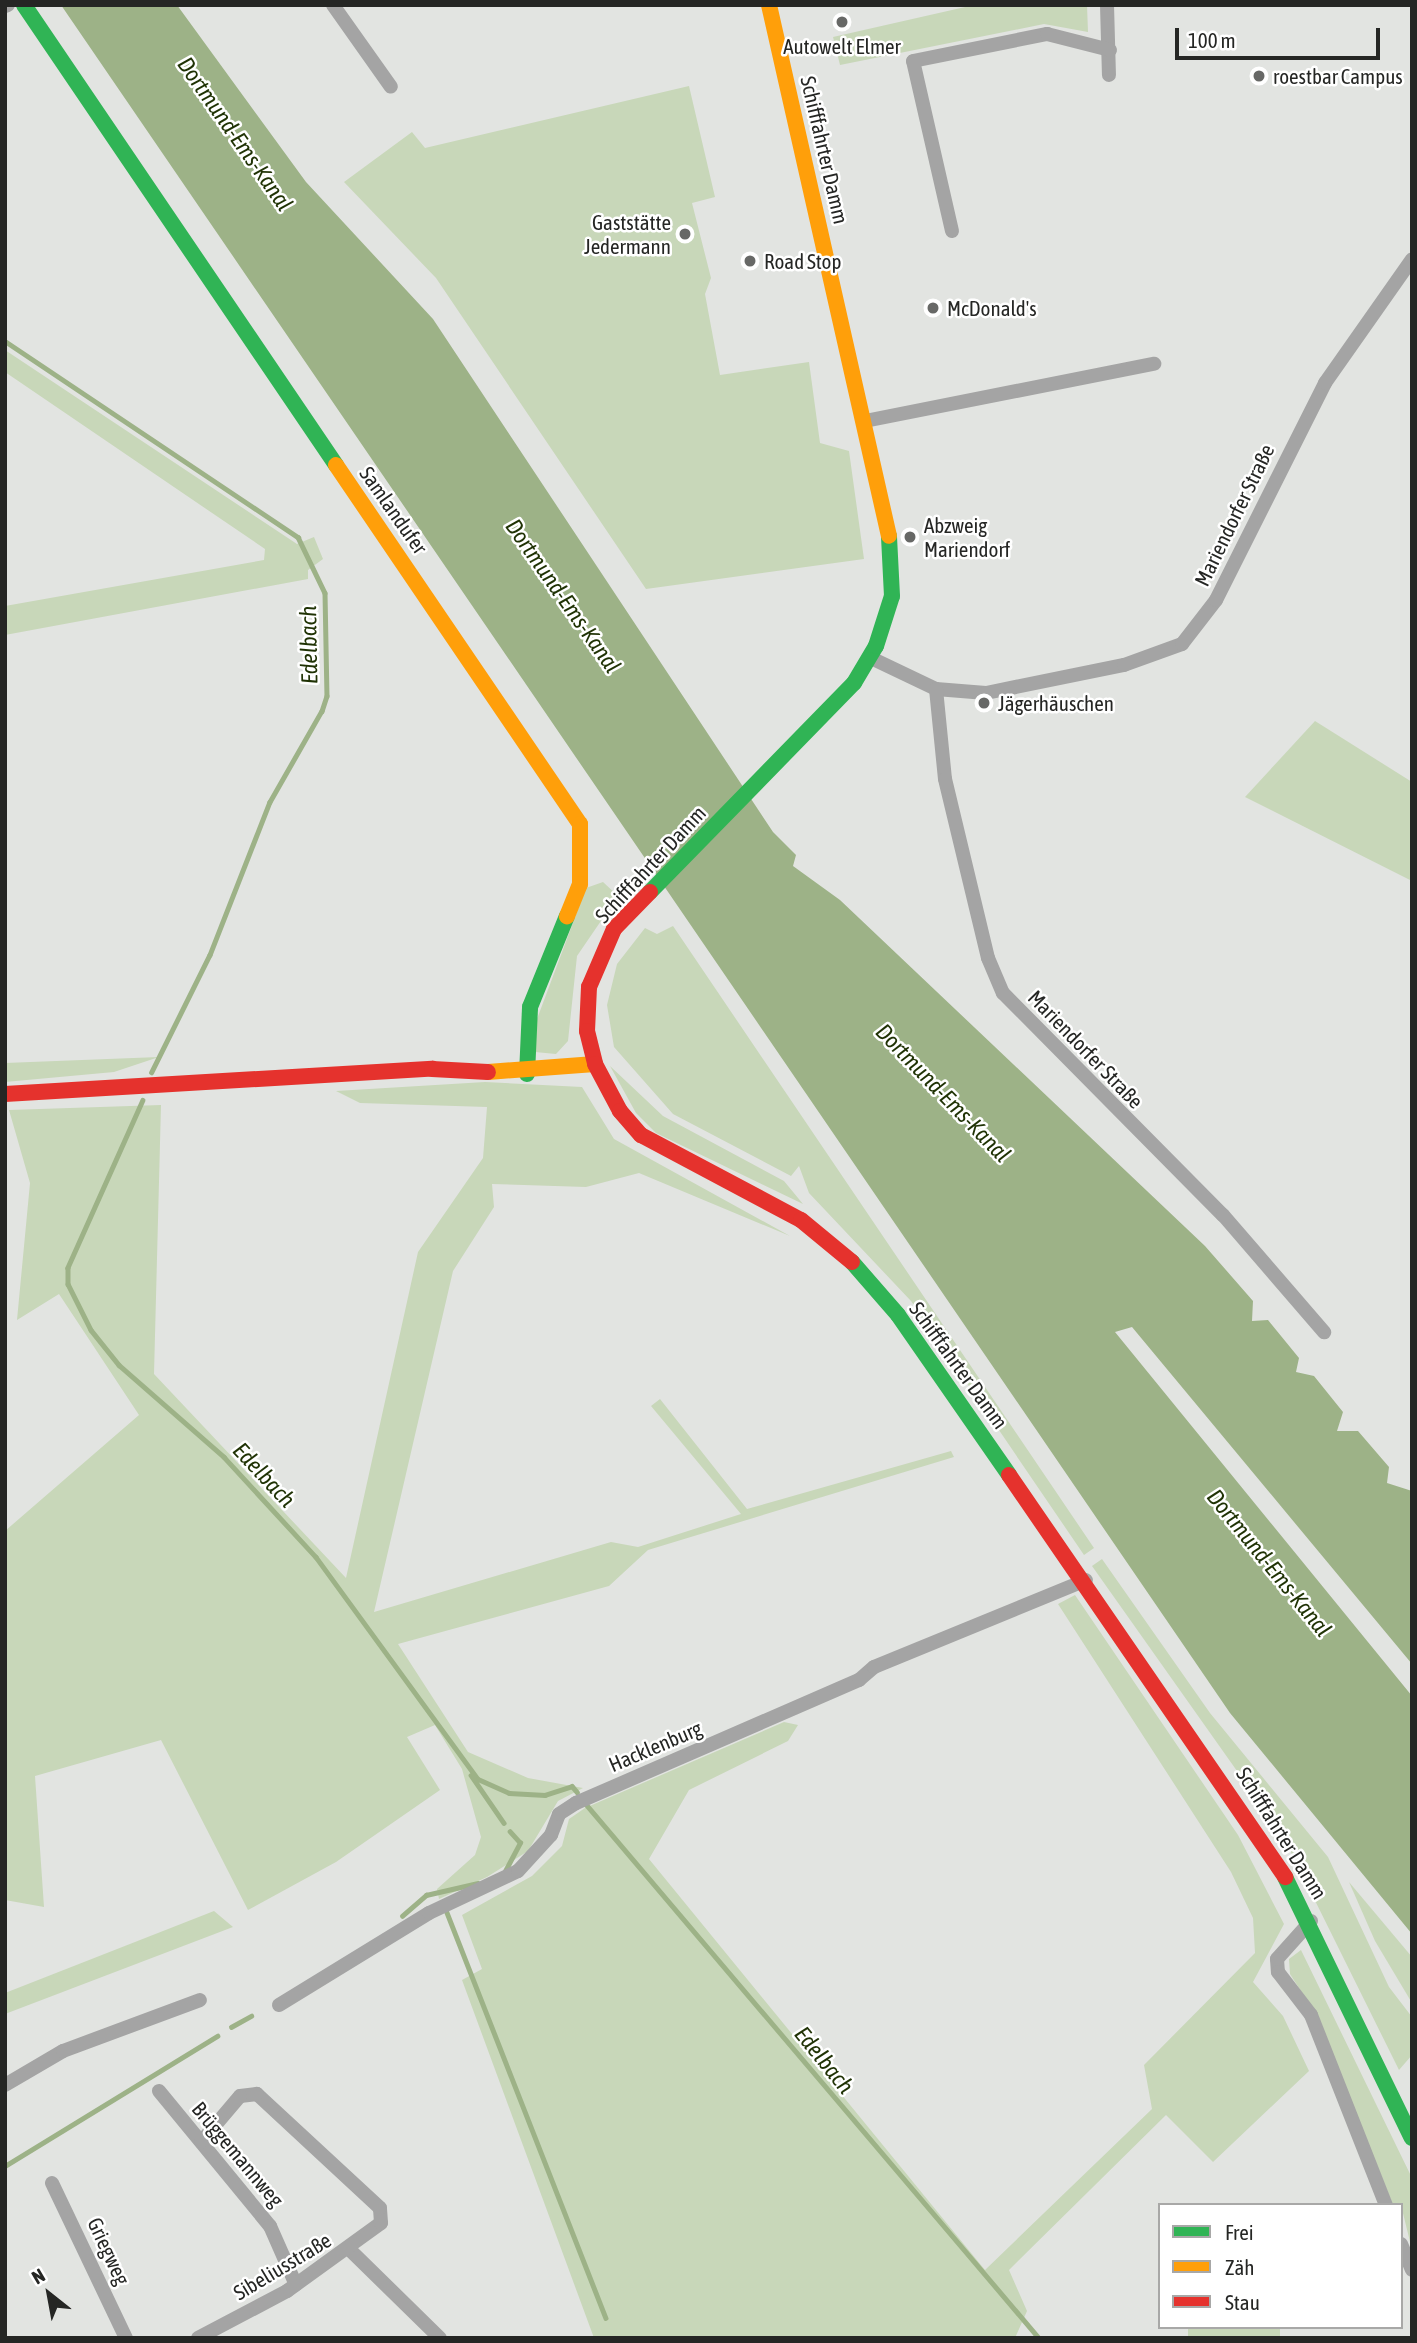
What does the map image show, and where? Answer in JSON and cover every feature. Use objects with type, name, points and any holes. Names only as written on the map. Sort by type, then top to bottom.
[{"type":"main road","name":"Samlandufer","points":[[24,5],[580,824],[580,884],[530,1007],[527,1074]]},
{"type":"main road","name":"Schifffahrter Damm","points":[[769,5],[865,421],[892,560],[886,625],[870,658],[768,773],[646,893],[614,929],[593,973],[587,1014],[595,1063],[615,1103],[641,1135],[801,1220],[872,1283],[1086,1580],[1249,1815],[1311,1921],[1412,2138]]},
{"type":"main road","points":[[5,1094],[432,1069],[527,1074],[595,1063]]},
{"type":"street","points":[[333,5],[391,87]]},
{"type":"street","points":[[1107,5],[1109,75]]},
{"type":"street","points":[[952,231],[913,61],[1047,34],[1110,50]]},
{"type":"street","name":"Mariendorfer Straße","points":[[870,658],[936,689],[986,693],[1125,665],[1159,655],[1192,635],[1216,600],[1309,410],[1412,259]]},
{"type":"street","points":[[865,421],[1154,364]]},
{"type":"street","name":"Mariendorfer Straße","points":[[936,689],[945,779],[1003,993],[1223,1215],[1324,1332]]},
{"type":"street","name":"Hacklenburg","points":[[279,2005],[429,1913],[518,1871],[535,1856],[564,1809],[859,1680],[874,1667],[1086,1580]]},
{"type":"street","name":"Schifffahrter Damm","points":[[1311,1921],[1277,1959],[1278,1972],[1311,2015],[1385,2203]]},
{"type":"street","points":[[5,2085],[62,2051],[200,2000]]},
{"type":"street","name":"Brüggemannweg","points":[[159,2091],[271,2225],[296,2285]]},
{"type":"street","name":"Sibeliusstraße","points":[[198,2338],[221,2333],[350,2250],[381,2223],[380,2208],[257,2094],[240,2096],[201,2142]]},
{"type":"street","name":"Griegweg","points":[[52,2183],[126,2338]]},
{"type":"street","points":[[1403,2249],[1412,2270]]},
{"type":"street","points":[[350,2250],[440,2338]]},
{"type":"shaded area","points":[[974,5],[1087,5],[1088,32],[1044,24],[840,65],[833,37]]},
{"type":"shaded area","points":[[689,86],[715,197],[692,203],[711,278],[705,294],[720,375],[809,362],[820,443],[849,451],[864,559],[646,589],[436,278],[344,182],[412,132],[425,148]]},
{"type":"shaded area","points":[[5,350],[297,544],[314,537],[323,559],[308,570],[308,579],[5,635],[5,606],[264,560],[265,549],[5,372]]},
{"type":"shaded area","points":[[1315,721],[1412,782],[1412,881],[1245,797]]},
{"type":"shaded area","points":[[603,882],[618,896],[577,956],[568,1041],[556,1054],[535,1052],[531,1035],[586,888]]},
{"type":"shaded area","points":[[673,926],[1094,1548],[1084,1555],[911,1301],[809,1193],[799,1166],[791,1176],[673,1114],[614,1047],[607,1005],[617,964],[645,928],[657,934]]},
{"type":"shaded area","points":[[159,1057],[114,1072],[5,1082],[5,1063]]},
{"type":"shaded area","points":[[610,1066],[663,1116],[784,1181],[803,1204],[656,1133],[636,1113]]},
{"type":"shaded area","points":[[485,1082],[582,1087],[614,1139],[790,1236],[639,1173],[586,1187],[492,1184],[494,1207],[453,1271],[374,1612],[611,1542],[638,1547],[741,1514],[651,1406],[660,1399],[747,1509],[951,1451],[954,1457],[648,1550],[609,1586],[398,1644],[468,1752],[528,1778],[583,1788],[558,1801],[528,1851],[487,1877],[439,1899],[437,1889],[475,1855],[481,1837],[462,1769],[435,1725],[407,1737],[440,1790],[336,1862],[248,1910],[161,1740],[35,1776],[44,1907],[5,1900],[5,1531],[139,1415],[59,1294],[17,1320],[30,1183],[9,1110],[161,1105],[154,1374],[346,1578],[418,1252],[483,1158],[487,1107],[360,1103],[336,1091]]},
{"type":"shaded area","points":[[1102,1559],[1210,1713],[1328,1857],[1389,1987],[1412,2017],[1412,2055],[1399,2070],[1283,1836],[1092,1566]]},
{"type":"shaded area","points":[[1075,1595],[1238,1835],[1284,1924],[1253,1982],[1283,2016],[1309,2071],[1213,2162],[1166,2115],[1009,2270],[1027,2311],[1015,2338],[594,2338],[462,1980],[482,1969],[462,1915],[532,1876],[562,1846],[569,1819],[585,1808],[784,1722],[798,1725],[788,1741],[689,1790],[649,1859],[985,2270],[1152,2109],[1144,2065],[1255,1953],[1253,1918],[1231,1872],[1058,1604]]},
{"type":"shaded area","points":[[1349,1882],[1412,1957],[1412,2003],[1375,1941]]},
{"type":"shaded area","points":[[214,1911],[233,1927],[5,2014],[5,1993]]},
{"type":"shaded area","points":[[1301,1950],[1412,2178],[1412,2250],[1403,2203],[1392,2203],[1315,2013],[1290,1974],[1289,1959]]},
{"type":"shaded area","points":[[1188,2329],[1280,2329],[1280,2338],[1188,2338]]},
{"type":"water","name":"Dortmund-Ems-Kanal","points":[[61,5],[177,5],[306,182],[433,319],[773,832],[796,855],[793,866],[840,900],[1205,1246],[1253,1301],[1252,1321],[1268,1320],[1299,1358],[1296,1372],[1314,1376],[1343,1412],[1337,1431],[1358,1431],[1389,1467],[1387,1483],[1412,1491],[1412,1664],[1132,1327],[1115,1332],[1412,1696],[1412,1934],[1230,1713]]},
{"type":"waterway","name":"Edelbach","points":[[5,341],[298,537],[325,593],[327,696],[322,711],[270,802],[210,955],[152,1072]]},
{"type":"waterway","name":"Edelbach","points":[[143,1100],[68,1268],[68,1284],[91,1330],[119,1365],[224,1457],[316,1557],[478,1779],[509,1793],[545,1795],[572,1786],[577,1792]]},
{"type":"waterway","points":[[471,1775],[504,1823]]},
{"type":"waterway","name":"Edelbach","points":[[585,1803],[1039,2338]]},
{"type":"waterway","points":[[505,1871],[520,1843],[510,1832]]},
{"type":"waterway","points":[[402,1916],[426,1895],[478,1883]]},
{"type":"waterway","points":[[446,1910],[606,2318]]},
{"type":"waterway","points":[[231,2027],[251,2016]]},
{"type":"waterway","points":[[5,2166],[217,2036]]},
{"type":"traffic: fast","points":[[24,5],[336,465]]},
{"type":"traffic: fast","points":[[650,892],[854,683],[876,646],[892,596],[889,536]]},
{"type":"traffic: fast","points":[[527,1074],[530,1007],[567,916]]},
{"type":"traffic: fast","points":[[852,1262],[898,1315],[1009,1475]]},
{"type":"traffic: fast","points":[[1285,1877],[1412,2138]]},
{"type":"traffic: slow","points":[[769,5],[889,536]]},
{"type":"traffic: slow","points":[[336,465],[580,824],[580,884],[567,916]]},
{"type":"traffic: slow","points":[[488,1072],[595,1064]]},
{"type":"traffic: jam","points":[[650,892],[614,929],[589,987],[587,1031],[595,1064],[620,1111],[641,1135],[801,1220],[852,1262]]},
{"type":"traffic: jam","points":[[5,1094],[432,1069],[488,1072]]},
{"type":"traffic: jam","points":[[1009,1475],[1285,1877]]},
{"type":"place","name":"Autowelt Elmer","points":[[842,22]]},
{"type":"place","name":"roestbar Campus","points":[[1259,76]]},
{"type":"place","name":"Gaststätte Jedermann","points":[[685,234]]},
{"type":"place","name":"Road Stop","points":[[750,261]]},
{"type":"place","name":"McDonald's","points":[[933,308]]},
{"type":"place","name":"Abzweig Mariendorf","points":[[910,537]]},
{"type":"place","name":"Jägerhäuschen","points":[[984,703]]}]
